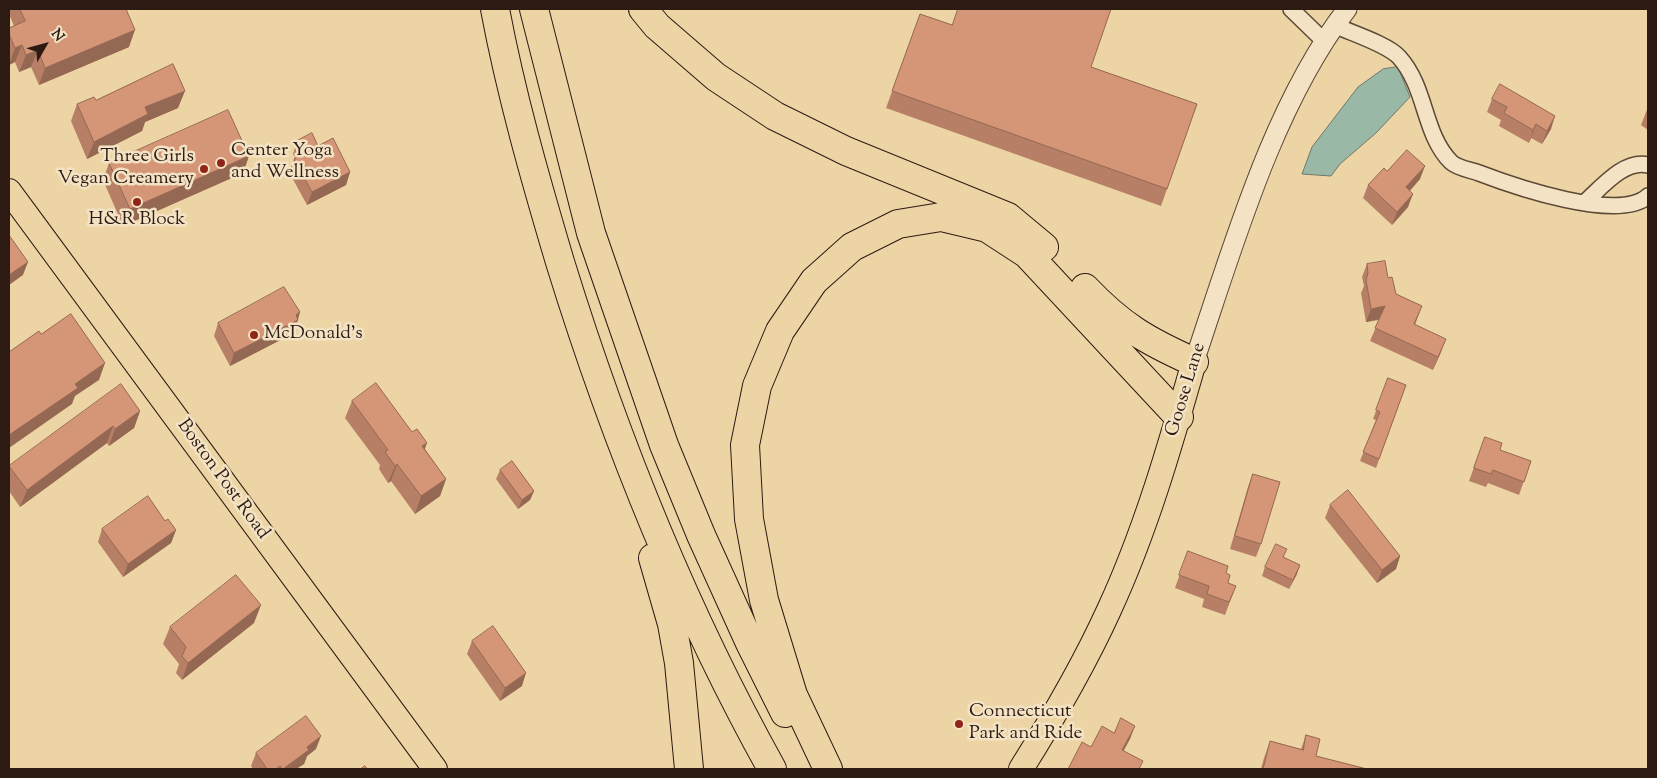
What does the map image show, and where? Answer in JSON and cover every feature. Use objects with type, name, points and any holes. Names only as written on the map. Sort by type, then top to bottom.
[{"type":"highway","points":[[495,9],[505,62],[541,198],[578,319],[613,419],[695,619],[772,769]]},
{"type":"highway","points":[[534,9],[591,233],[664,445],[701,535],[750,643],[815,769]]},
{"type":"highway","points":[[643,9],[657,26],[716,76],[775,116],[846,151],[1008,217],[1046,248],[1110,314],[1151,342],[1194,362]]},
{"type":"highway","points":[[828,769],[793,695],[764,600],[750,519],[745,444],[757,386],[780,331],[814,281],[852,247],[898,224],[940,217],[987,228],[1027,254],[1179,417]]},
{"type":"highway","points":[[613,419],[672,624],[679,663],[689,769]]},
{"type":"main road","name":"Boston Post Road","points":[[9,191],[435,769]]},
{"type":"main road","name":"Goose Lane","points":[[1021,769],[1053,718],[1110,609],[1151,506],[1194,362]]},
{"type":"street","points":[[1291,9],[1324,41]]},
{"type":"street","name":"Goose Lane","points":[[1194,362],[1222,278],[1277,131],[1324,41],[1347,9]]},
{"type":"street","points":[[1334,25],[1398,56],[1417,82],[1436,141],[1452,163],[1514,186],[1584,203],[1605,206],[1628,204],[1648,196]]},
{"type":"street","points":[[1584,203],[1624,169],[1638,163],[1648,166]]},
{"type":"shaded area","points":[[1398,67],[1410,97],[1376,133],[1340,164],[1331,176],[1302,174],[1312,147],[1358,87],[1383,69]]},
{"type":"building","points":[[20,9],[126,9],[135,30],[45,68],[38,50],[26,55],[22,45],[15,48],[9,34],[9,28],[25,21]]},
{"type":"building","points":[[958,9],[1111,9],[1091,67],[1197,104],[1167,189],[892,91],[920,14],[952,25]]},
{"type":"building","points":[[173,64],[185,91],[145,107],[148,114],[94,142],[77,104],[94,97],[96,100]]},
{"type":"building","points":[[1500,84],[1555,116],[1547,131],[1536,124],[1533,130],[1504,113],[1507,107],[1492,99]]},
{"type":"building","points":[[228,110],[249,156],[130,209],[109,163]]},
{"type":"building","points":[[312,133],[318,146],[333,138],[350,172],[312,192],[294,159],[304,153],[297,141]]},
{"type":"building","points":[[1407,150],[1425,166],[1406,187],[1413,194],[1397,212],[1368,185],[1384,168],[1387,171]]},
{"type":"building","points":[[9,235],[28,262],[9,275]]},
{"type":"building","points":[[1385,261],[1388,278],[1392,277],[1396,294],[1422,306],[1414,324],[1446,339],[1438,357],[1375,328],[1385,306],[1371,309],[1366,280],[1368,273],[1367,264]]},
{"type":"building","name":"McDonald's","points":[[284,287],[300,312],[296,315],[298,320],[234,353],[218,323]]},
{"type":"building","points":[[71,314],[105,363],[75,384],[78,388],[9,435],[9,352],[39,331],[41,334]]},
{"type":"building","points":[[1388,378],[1406,385],[1379,459],[1363,452],[1380,412],[1376,410]]},
{"type":"building","points":[[376,383],[412,432],[417,429],[427,443],[422,446],[446,479],[421,496],[397,464],[395,466],[385,452],[388,450],[352,401]]},
{"type":"building","points":[[121,384],[140,411],[115,429],[113,426],[27,490],[9,466]]},
{"type":"building","points":[[1485,437],[1502,443],[1500,450],[1531,461],[1524,482],[1493,470],[1491,474],[1474,468]]},
{"type":"building","points":[[512,461],[534,491],[522,500],[500,470]]},
{"type":"building","points":[[1253,474],[1280,482],[1261,544],[1235,536]]},
{"type":"building","points":[[1348,490],[1400,556],[1382,570],[1330,505]]},
{"type":"building","points":[[148,496],[165,521],[168,519],[176,530],[128,564],[102,529]]},
{"type":"building","points":[[1276,544],[1287,549],[1283,557],[1300,565],[1293,580],[1265,567]]},
{"type":"building","points":[[1188,551],[1228,566],[1226,573],[1230,575],[1228,583],[1236,586],[1229,602],[1207,594],[1209,586],[1179,575]]},
{"type":"building","points":[[236,575],[261,605],[188,663],[182,656],[186,647],[170,627]]},
{"type":"building","points":[[493,626],[526,673],[505,688],[472,641]]},
{"type":"building","points":[[306,716],[321,736],[307,747],[309,750],[283,769],[280,766],[276,769],[267,769],[256,753]]},
{"type":"building","points":[[1121,718],[1135,726],[1122,750],[1143,761],[1139,769],[1068,769],[1082,742],[1091,747],[1102,726],[1114,733]]},
{"type":"building","points":[[1306,735],[1320,739],[1316,756],[1367,769],[1263,769],[1270,741],[1303,750]]},
{"type":"place","name":"Center Yoga and Wellness","points":[[221,163]]},
{"type":"place","name":"Three Girls Vegan Creamery","points":[[204,169]]},
{"type":"place","name":"H&R Block","points":[[137,202]]},
{"type":"place","name":"McDonald's","points":[[254,335]]},
{"type":"place","name":"Connecticut Park and Ride","points":[[959,724]]}]
